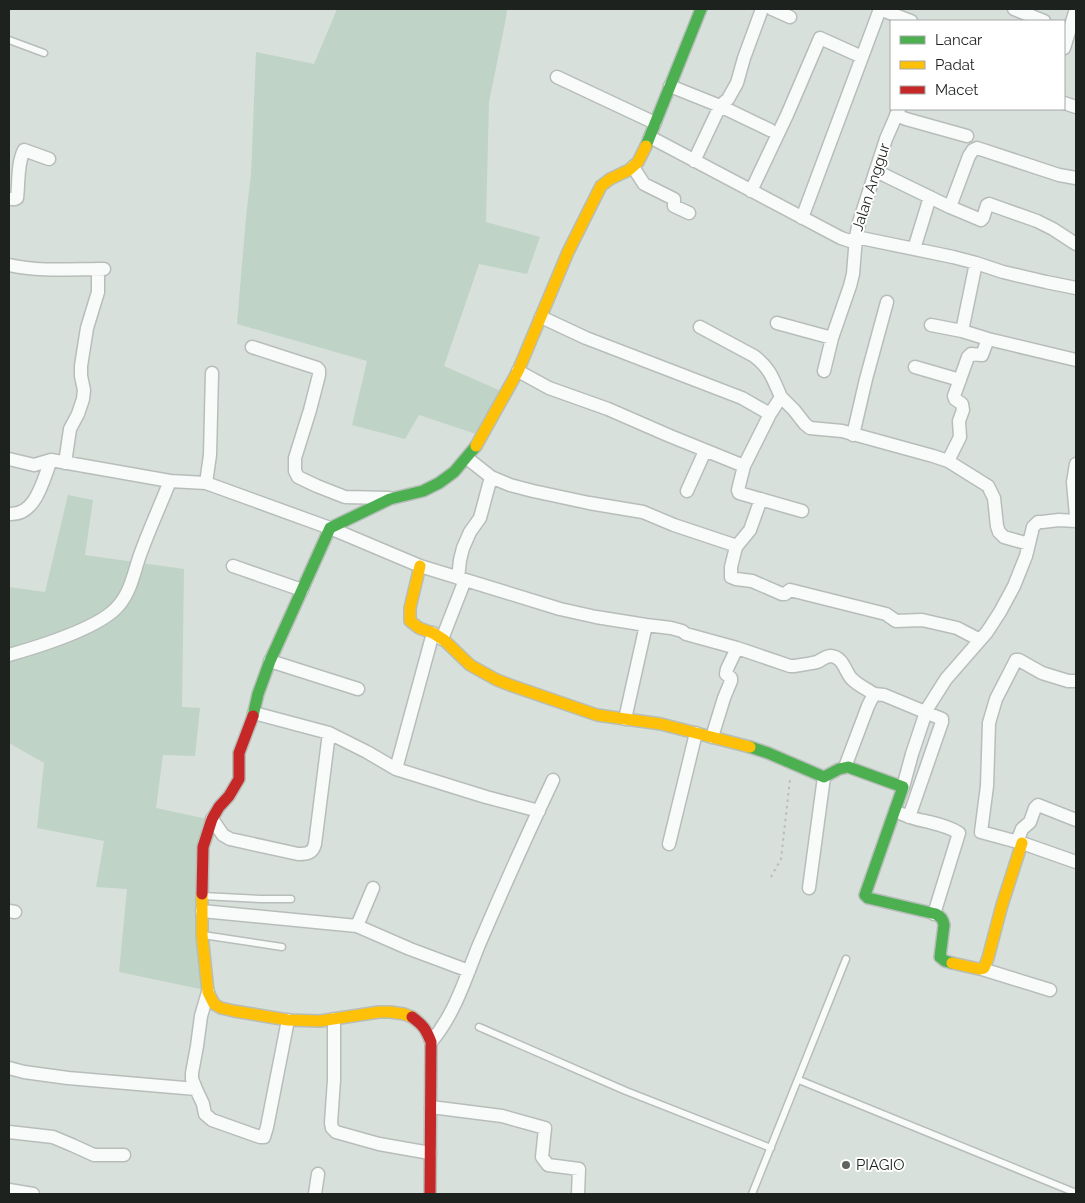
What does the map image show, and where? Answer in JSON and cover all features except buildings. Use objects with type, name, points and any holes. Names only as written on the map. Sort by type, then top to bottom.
[{"type":"street","points":[[252,347],[319,370],[310,410],[295,458],[295,471],[298,477],[345,497],[390,498],[423,491],[439,483],[454,472],[474,449],[518,371],[568,252],[601,186],[610,179],[629,170],[638,162],[650,137],[701,9]]},
{"type":"street","points":[[694,161],[720,106],[728,99],[736,83],[762,9]]},
{"type":"street","points":[[772,9],[790,17]]},
{"type":"street","points":[[802,218],[880,9],[908,20]]},
{"type":"street","points":[[1068,40],[1076,9]]},
{"type":"street","points":[[1018,10],[1042,20]]},
{"type":"street","points":[[751,191],[820,38],[862,57]]},
{"type":"street","points":[[557,77],[655,123]]},
{"type":"street","points":[[670,86],[720,106],[770,130]]},
{"type":"street","points":[[897,112],[906,120],[967,136]]},
{"type":"street","name":"Jalan Anggur","points":[[650,137],[802,218],[841,238],[850,240],[856,237],[859,222],[886,139],[897,112]]},
{"type":"street","points":[[950,207],[969,156],[977,148],[1058,175],[1076,178]]},
{"type":"street","points":[[9,199],[17,198],[19,170],[24,150],[49,159]]},
{"type":"street","points":[[633,167],[644,184],[674,200],[674,206],[689,213]]},
{"type":"street","points":[[876,171],[980,220],[982,220],[989,204],[1037,221],[1076,244]]},
{"type":"street","points":[[914,249],[930,197]]},
{"type":"street","points":[[824,371],[832,338],[853,274],[856,237],[976,263],[1003,272],[1076,288]]},
{"type":"street","points":[[962,331],[976,263]]},
{"type":"street","points":[[9,265],[40,270],[101,269],[98,292],[88,328],[81,366],[84,390],[83,399],[70,429],[65,462]]},
{"type":"street","points":[[853,434],[887,302]]},
{"type":"street","points":[[541,317],[586,338],[742,398],[770,414]]},
{"type":"street","points":[[778,323],[832,338]]},
{"type":"street","points":[[931,325],[1076,360]]},
{"type":"street","points":[[700,327],[760,360],[769,370],[781,397],[810,428],[842,431],[948,461],[990,488],[994,498],[997,526],[1002,535],[1029,544]]},
{"type":"street","points":[[948,461],[960,436],[959,421],[963,410],[962,403],[955,399],[954,396],[969,355],[982,355],[988,339]]},
{"type":"street","points":[[915,367],[960,380]]},
{"type":"street","points":[[518,371],[549,388],[608,409],[744,466]]},
{"type":"street","points":[[206,483],[210,455],[212,372]]},
{"type":"street","points":[[781,397],[770,414],[744,466],[738,490],[739,493],[802,511]]},
{"type":"street","points":[[687,491],[705,450]]},
{"type":"street","points":[[467,458],[491,477],[510,485],[589,503],[643,512],[674,525],[737,546]]},
{"type":"street","points":[[9,459],[34,465],[51,460],[170,481],[206,483],[330,528],[420,566],[560,609],[646,626],[671,628],[766,659],[794,666],[819,661],[824,657],[834,657],[840,660],[854,681],[874,694],[881,694],[942,719],[909,817]]},
{"type":"street","points":[[9,514],[25,511],[35,499],[51,460]]},
{"type":"street","points":[[1076,464],[1073,482],[1076,516]]},
{"type":"street","points":[[396,769],[437,636],[462,579],[460,560],[463,548],[470,532],[480,518],[491,477]]},
{"type":"street","points":[[9,655],[73,633],[108,616],[119,605],[128,590],[170,481]]},
{"type":"street","points":[[390,498],[330,528],[270,661],[239,753],[239,779],[212,819],[203,847],[202,935],[208,992],[214,1004],[221,1008],[288,1020],[320,1021],[390,1012],[411,1016],[422,1024],[431,1042],[430,1194]]},
{"type":"street","points":[[762,499],[750,530],[734,552],[731,577],[752,581],[782,594],[790,590],[886,614],[896,621],[922,620],[957,628],[980,640]]},
{"type":"street","points":[[1050,990],[982,969],[945,961],[940,957],[944,921],[940,916],[866,897],[865,895],[903,787],[926,712],[946,679],[987,632],[1000,612],[1014,586],[1026,556],[1033,527],[1038,522],[1076,521]]},
{"type":"street","points":[[233,566],[302,590]]},
{"type":"street","points":[[420,566],[410,608],[410,621],[419,628],[437,636],[470,665],[497,680],[597,715],[661,724],[747,746],[824,777]]},
{"type":"street","points":[[625,719],[646,626]]},
{"type":"street","points":[[712,737],[731,680],[726,674],[727,669],[737,648]]},
{"type":"street","points":[[1076,681],[1068,681],[1042,673],[1016,660],[993,708],[989,723],[987,786],[981,832],[1019,842],[1076,862]]},
{"type":"street","points":[[270,661],[358,689]]},
{"type":"street","points":[[845,767],[874,694]]},
{"type":"street","points":[[254,712],[328,733],[396,769],[539,811]]},
{"type":"street","points":[[212,819],[223,835],[230,838],[298,854],[311,852],[315,844],[328,733]]},
{"type":"street","points":[[669,844],[696,733]]},
{"type":"street","points":[[809,888],[824,777],[836,769],[845,767],[903,787]]},
{"type":"street","points":[[431,1042],[444,1026],[553,780]]},
{"type":"street","points":[[982,969],[988,958],[1022,830],[1030,822],[1035,808],[1038,805],[1076,820]]},
{"type":"street","points":[[893,812],[943,825],[959,833],[934,914]]},
{"type":"street","points":[[357,926],[373,888]]},
{"type":"street","points":[[202,911],[357,926],[469,972]]},
{"type":"street","points":[[208,992],[201,1016],[192,1073],[196,1090],[202,1099],[205,1114],[212,1120],[260,1137],[264,1136],[267,1127],[288,1020]]},
{"type":"street","points":[[334,1019],[332,1128],[336,1132],[379,1144],[430,1153]]},
{"type":"street","points":[[9,1068],[24,1072],[78,1079],[196,1090]]},
{"type":"street","points":[[431,1107],[502,1116],[545,1128],[542,1157],[548,1165],[579,1169],[578,1194]]},
{"type":"street","points":[[9,1132],[53,1137],[94,1155],[124,1155]]},
{"type":"street","points":[[315,1194],[318,1174]]},
{"type":"street","points":[[9,1190],[34,1194]]},
{"type":"lane","points":[[9,40],[44,53]]},
{"type":"lane","points":[[202,896],[291,899]]},
{"type":"lane","points":[[202,935],[282,947]]},
{"type":"lane","points":[[752,1194],[846,959]]},
{"type":"lane","points":[[479,1027],[626,1090],[771,1148]]},
{"type":"lane","points":[[799,1080],[1076,1193]]},
{"type":"path","points":[[771,877],[781,858],[792,764]]},
{"type":"green space","points":[[337,9],[507,9],[489,102],[486,222],[540,237],[527,274],[479,264],[444,366],[501,391],[476,434],[419,415],[405,439],[352,425],[367,361],[237,324],[251,174],[256,52],[314,64]]},
{"type":"green space","points":[[68,495],[93,500],[85,555],[184,569],[182,707],[200,708],[195,756],[163,755],[156,808],[207,819],[205,990],[119,972],[127,889],[96,887],[104,841],[37,828],[44,763],[9,743],[9,587],[45,592]]},
{"type":"traffic: fast","points":[[646,146],[701,9]]},
{"type":"traffic: fast","points":[[253,716],[258,694],[270,661],[330,528],[390,499],[423,491],[439,483],[454,472],[476,446]]},
{"type":"traffic: fast","points":[[750,747],[824,777],[839,769],[848,767],[903,787],[865,895],[868,898],[939,916],[944,925],[940,957],[952,963]]},
{"type":"traffic: slow","points":[[476,446],[518,371],[568,252],[601,186],[610,179],[629,170],[638,162],[646,146]]},
{"type":"traffic: slow","points":[[420,566],[410,608],[410,621],[419,628],[433,633],[444,640],[470,665],[497,680],[597,715],[661,724],[750,747]]},
{"type":"traffic: slow","points":[[952,963],[979,969],[984,968],[1022,843]]},
{"type":"traffic: slow","points":[[202,894],[202,935],[208,992],[214,1004],[234,1011],[288,1020],[320,1021],[379,1012],[404,1014],[412,1017]]},
{"type":"traffic: jam","points":[[202,894],[203,847],[212,819],[239,779],[239,753],[253,716]]},
{"type":"traffic: jam","points":[[412,1017],[424,1028],[431,1042],[430,1194]]},
{"type":"place","name":"PIAGIO","points":[[846,1165]]}]
